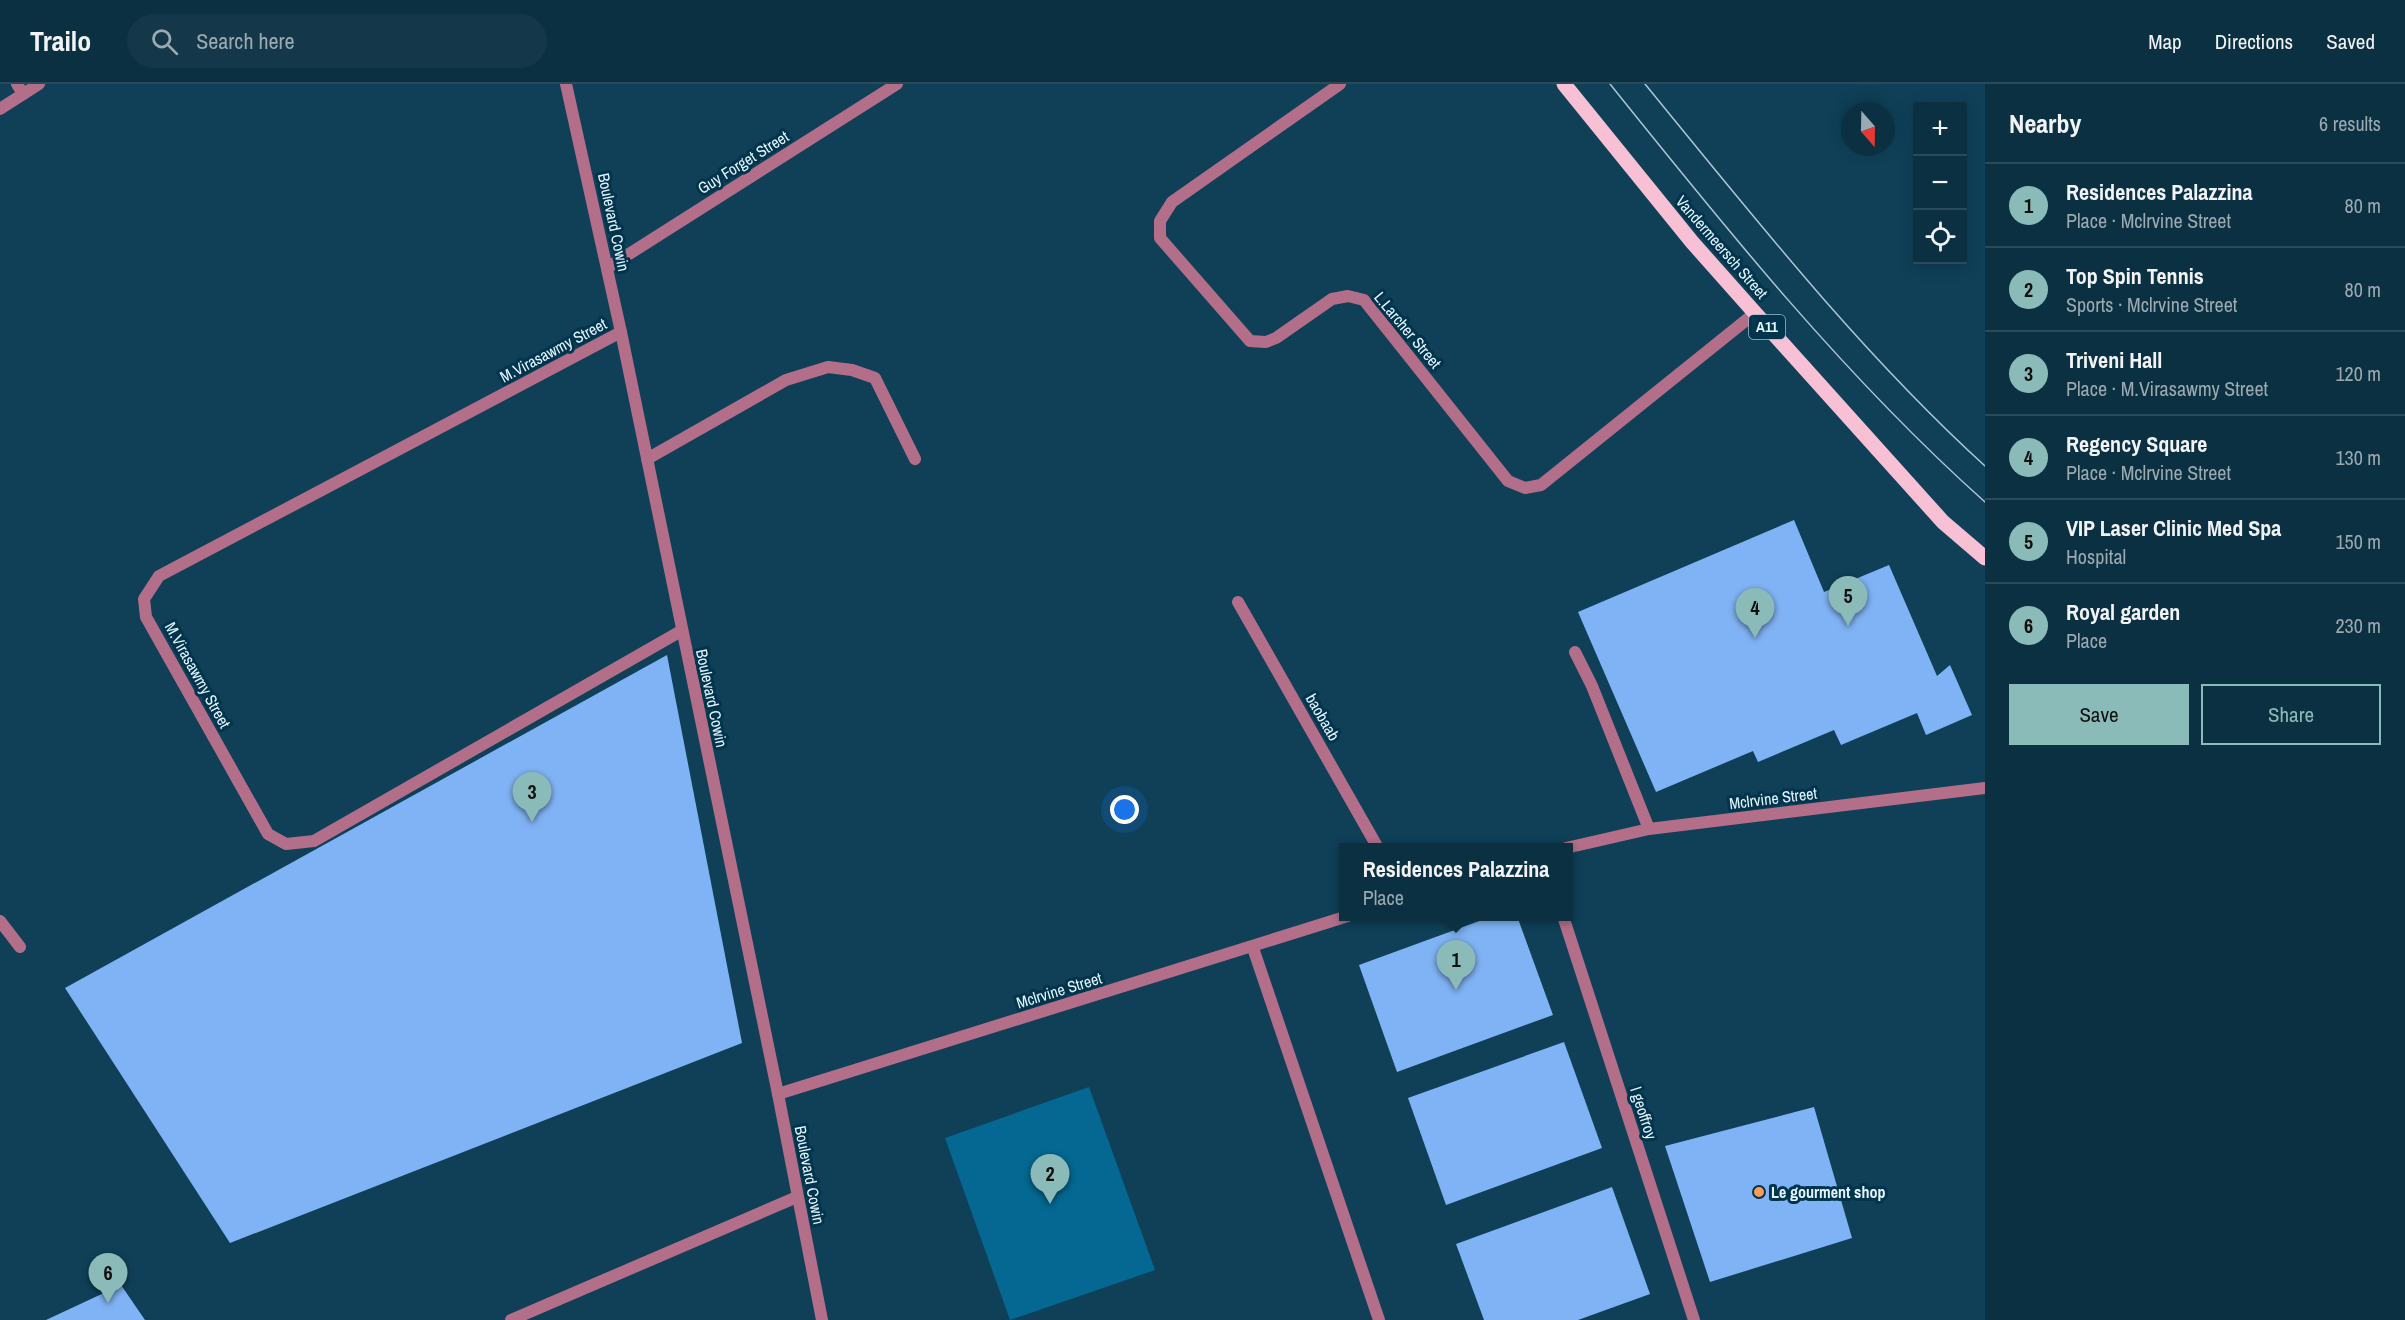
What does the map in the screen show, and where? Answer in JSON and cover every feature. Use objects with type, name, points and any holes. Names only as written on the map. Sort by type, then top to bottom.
[{"type":"main road","name":"Vandermeersch Street","points":[[1564,84],[1692,242],[1755,313],[1943,522],[1985,558]]},
{"type":"street","points":[[0,109],[20,89],[39,84]]},
{"type":"street","name":"Boulevard Cowin","points":[[566,84],[621,332],[778,1094],[822,1320]]},
{"type":"street","name":"Guy Forget Street","points":[[607,268],[897,84]]},
{"type":"street","name":"L.Larcher Street","points":[[1340,84],[1172,202],[1160,221],[1160,238],[1250,341],[1266,342],[1276,338],[1332,299],[1348,296],[1364,300],[1508,481],[1525,488],[1541,485],[1755,313]]},
{"type":"street","name":"M.Virasawmy Street","points":[[621,332],[159,576],[144,599],[146,617],[268,834],[286,844],[315,841],[681,631]]},
{"type":"street","points":[[646,459],[786,380],[828,367],[852,370],[876,378],[915,459]]},
{"type":"street","name":"baobaab","points":[[1238,602],[1375,843]]},
{"type":"street","points":[[1575,652],[1592,686],[1648,830]]},
{"type":"street","name":"Mclrvine Street","points":[[1573,846],[1648,830],[1985,788]]},
{"type":"street","name":"Mclrvine Street","points":[[778,1094],[1339,919]]},
{"type":"street","points":[[0,921],[20,947]]},
{"type":"street","name":"l geoffroy","points":[[1565,921],[1694,1320]]},
{"type":"street","points":[[1252,948],[1378,1320]]},
{"type":"street","points":[[511,1320],[797,1197]]},
{"type":"shaded area","points":[[1089,1087],[1155,1270],[1010,1320],[945,1138]]},
{"type":"building","points":[[1794,520],[1824,592],[1889,565],[1937,676],[1950,665],[1972,715],[1926,735],[1917,713],[1841,745],[1834,730],[1758,762],[1753,751],[1656,792],[1578,612]]},
{"type":"building","points":[[667,655],[742,1043],[230,1243],[65,988]]},
{"type":"building","points":[[1479,921],[1519,921],[1553,1015],[1397,1072],[1359,965]]},
{"type":"building","points":[[1564,1042],[1602,1148],[1446,1205],[1408,1098]]},
{"type":"building","name":"Le gourment shop","points":[[1814,1107],[1852,1238],[1710,1282],[1665,1146]]},
{"type":"building","points":[[1612,1187],[1650,1294],[1578,1320],[1484,1320],[1456,1244]]},
{"type":"building","points":[[121,1285],[145,1320],[46,1320]]},
{"type":"tram line","points":[[1610,84],[1789,301],[1884,404],[1985,502]]},
{"type":"tram line","points":[[1645,84],[1808,281],[1894,376],[1985,466]]},
{"type":"place","name":"VIP Laser Clinic Med Spa","points":[[1848,626]]},
{"type":"place","name":"Regency Square","points":[[1755,638]]},
{"type":"place","name":"Triveni Hall","points":[[532,822]]},
{"type":"place","name":"Residences Palazzina","points":[[1456,990]]},
{"type":"place","name":"Le gourment shop","points":[[1759,1192]]},
{"type":"place","name":"Top Spin Tennis","points":[[1050,1204]]},
{"type":"place","name":"Royal garden","points":[[108,1303]]}]
